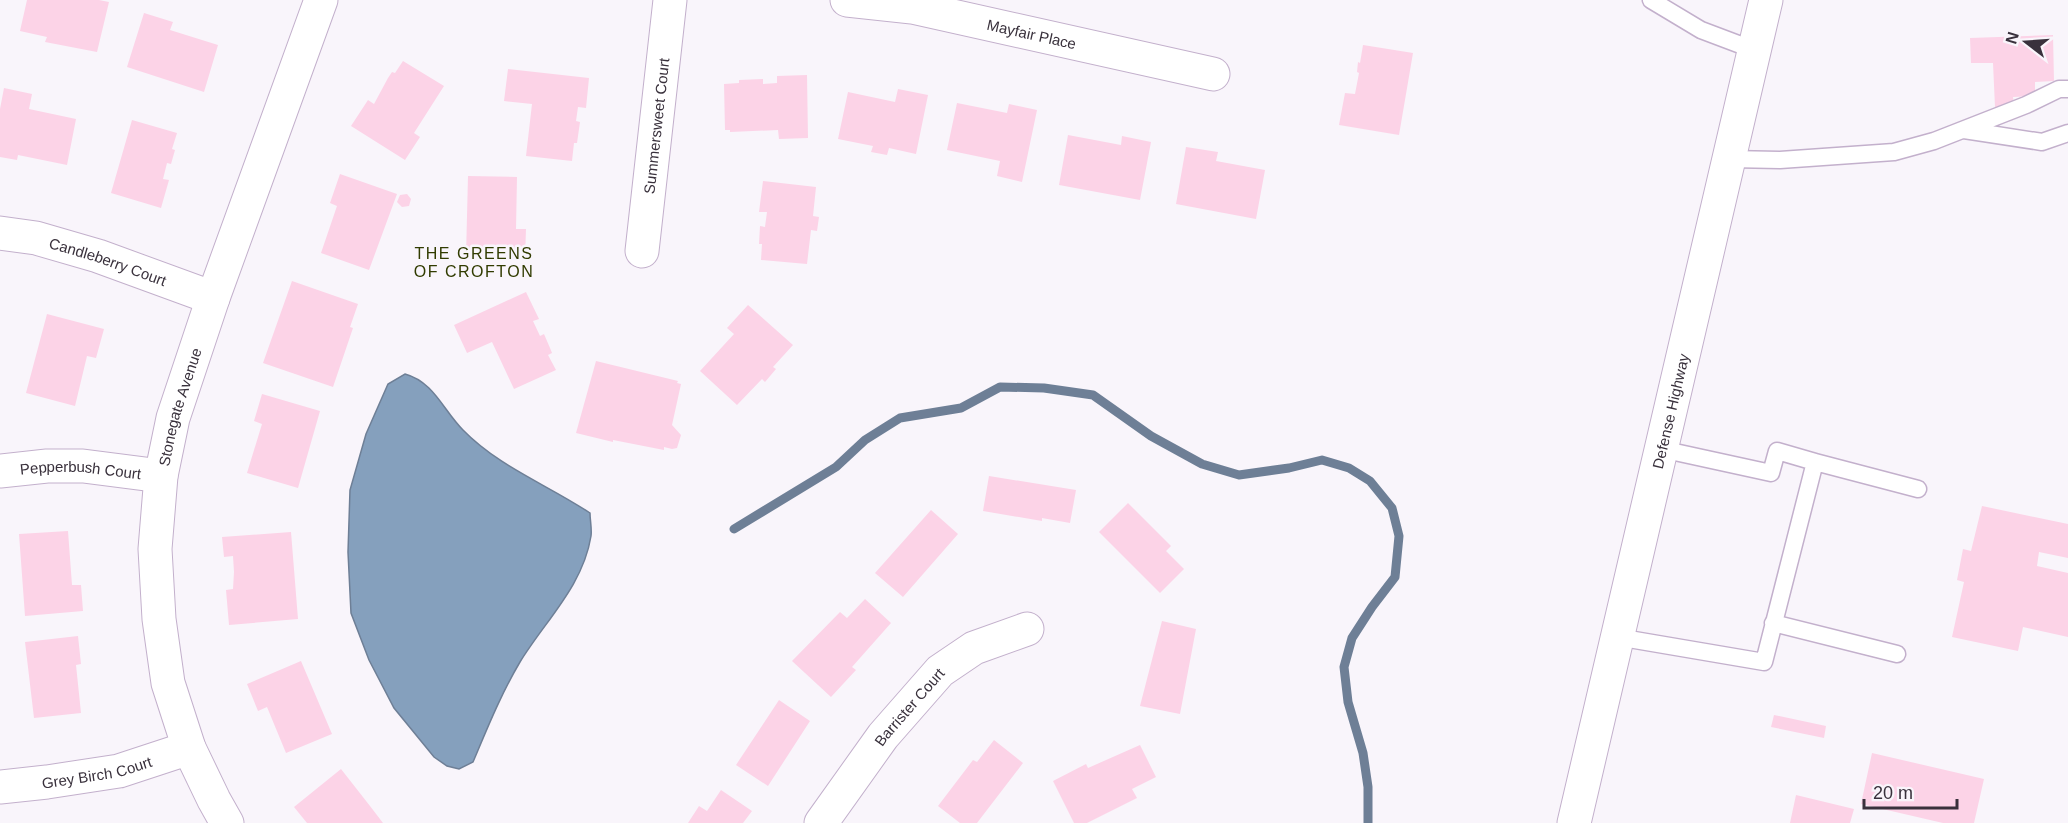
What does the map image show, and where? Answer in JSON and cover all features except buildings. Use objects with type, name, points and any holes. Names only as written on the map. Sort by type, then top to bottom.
[{"type":"street","name":"Stonegate Avenue","points":[[227,823],[189,748],[168,683],[159,619],[155,549],[161,476],[173,418],[213,298],[321,0]]},
{"type":"street","name":"Summersweet Court","points":[[642,251],[670,0]]},
{"type":"street","name":"Mayfair Place","points":[[847,0],[912,4],[1213,74]]},
{"type":"street","name":"Defense Highway","points":[[1574,823],[1766,0]]},
{"type":"street","name":"Candleberry Court","points":[[0,233],[36,238],[98,256],[213,298]]},
{"type":"street","name":"Pepperbush Court","points":[[0,471],[47,466],[83,466],[161,476]]},
{"type":"street","name":"Barrister Court","points":[[821,823],[883,736],[940,671],[974,648],[1027,629]]},
{"type":"street","name":"Grey Birch Court","points":[[0,787],[118,771],[189,748]]},
{"type":"lane","points":[[1651,0],[1701,30],[1754,50]]},
{"type":"lane","points":[[1729,159],[1780,160],[1894,152],[1934,141],[2026,105],[2059,89],[2068,89]]},
{"type":"lane","points":[[1963,130],[2042,142],[2068,133]]},
{"type":"lane","points":[[1661,449],[1771,473],[1777,451],[1918,489]]},
{"type":"lane","points":[[1617,637],[1764,662],[1815,462]]},
{"type":"lane","points":[[1773,623],[1897,654]]},
{"type":"water","points":[[405,374],[415,378],[431,390],[463,430],[492,455],[590,513],[591,536],[587,554],[572,587],[513,674],[473,762],[459,769],[447,766],[434,757],[394,708],[369,660],[351,613],[348,552],[350,490],[366,434],[388,384]]},
{"type":"waterway","points":[[734,529],[836,467],[865,440],[900,418],[961,408],[1000,387],[1044,388],[1093,395],[1151,436],[1202,464],[1239,475],[1289,468],[1322,460],[1349,468],[1370,481],[1392,508],[1399,536],[1395,577],[1352,638],[1344,667],[1348,702],[1363,753],[1368,787],[1368,823]]},
{"type":"district","name":"THE GREENS OF CROFTON","points":[[474,262]]}]
